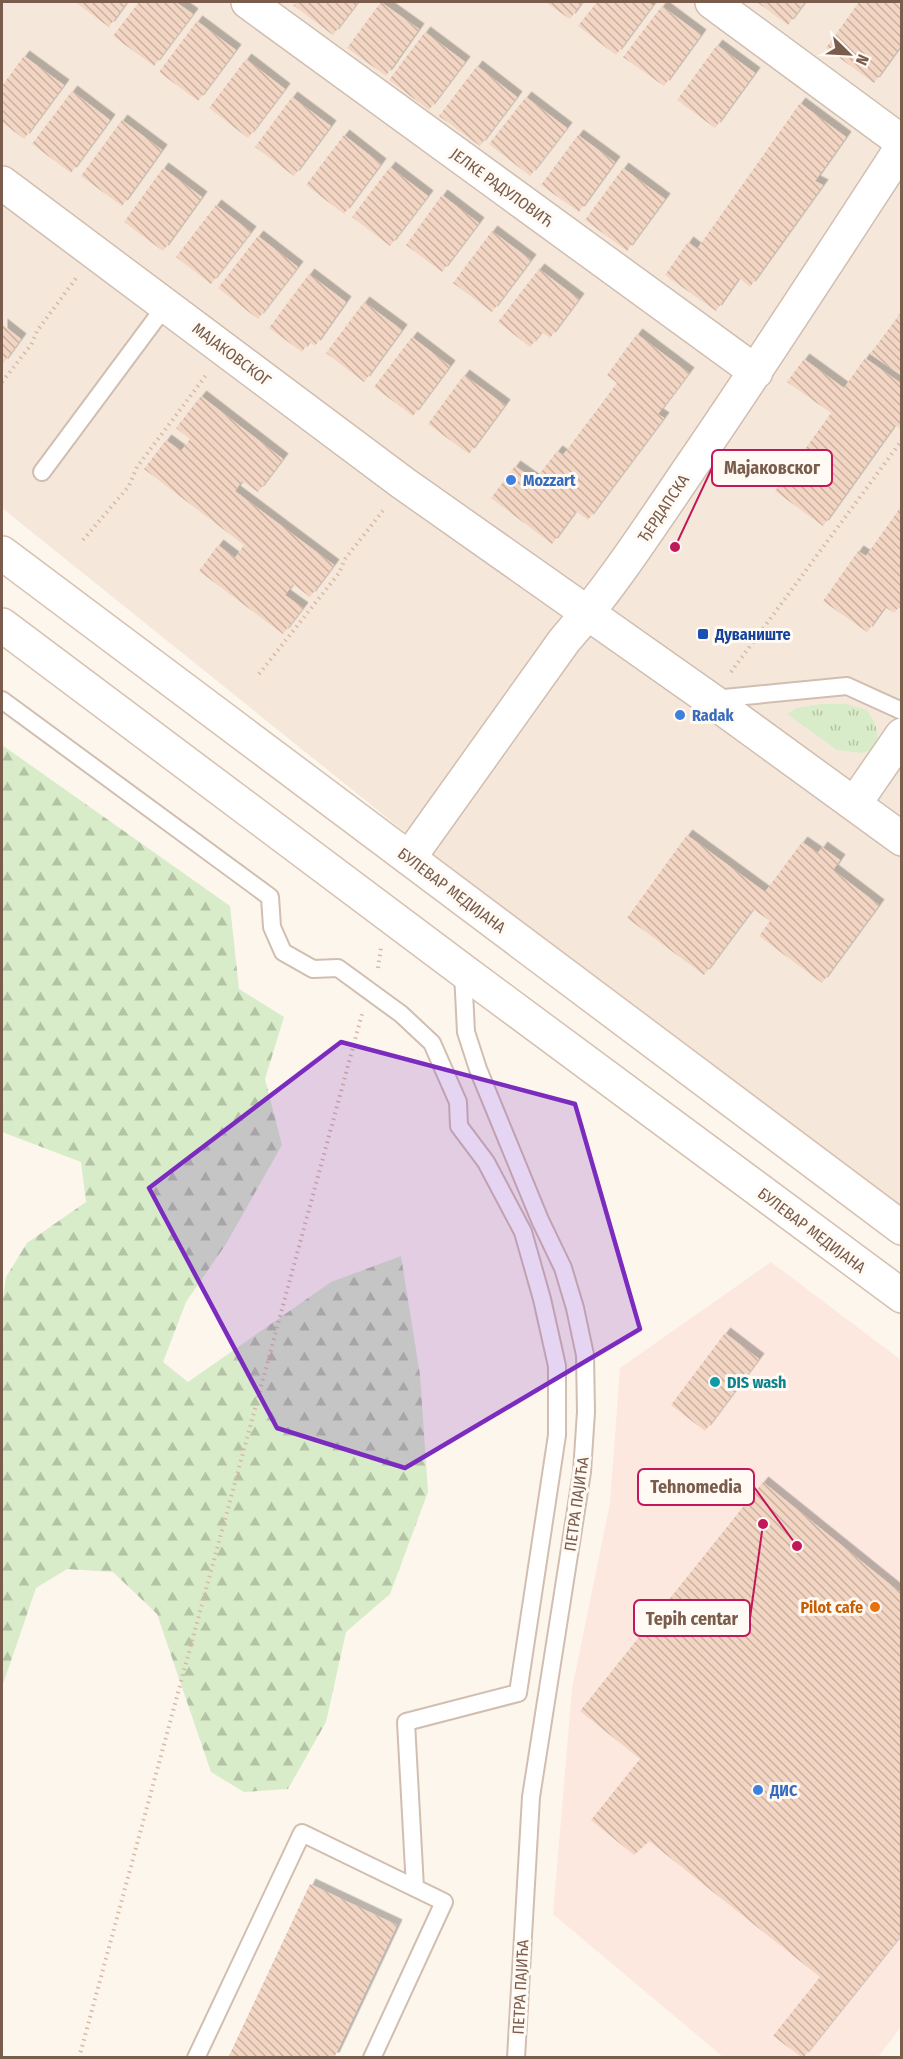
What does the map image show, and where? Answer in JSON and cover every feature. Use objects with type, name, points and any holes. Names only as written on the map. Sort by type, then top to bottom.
[{"type":"street","name":"ЈЕЛКЕ РАДУЛОВИЋ","points":[[249,2],[756,372]]},
{"type":"street","points":[[712,2],[902,142]]},
{"type":"street","name":"ЂЕРДАПСКА","points":[[409,858],[564,641],[588,614],[623,567],[756,372],[902,147]]},
{"type":"street","name":"МАЈАКОВСКОГ","points":[[2,183],[404,483],[711,700],[902,839]]},
{"type":"street","name":"БУЛЕВАР МЕДИЈАНА","points":[[2,553],[902,1228]]},
{"type":"street","name":"БУЛЕВАР МЕДИЈАНА","points":[[2,624],[462,970],[902,1296]]},
{"type":"street","points":[[855,803],[902,735]]},
{"type":"lane","points":[[42,472],[166,305]]},
{"type":"lane","points":[[711,700],[847,686],[902,711]]},
{"type":"lane","points":[[2,699],[270,897],[272,927],[283,952],[313,969],[338,968],[401,1014],[432,1043],[458,1102],[459,1126],[486,1162],[523,1232],[542,1299],[557,1366],[557,1435],[518,1693],[406,1722],[415,1888]]},
{"type":"lane","name":"ПЕТРА ПАЈИЋА","points":[[462,970],[466,1032],[478,1069],[540,1220],[563,1268],[575,1308],[585,1355],[586,1412],[582,1472],[531,1797],[516,2058]]},
{"type":"lane","points":[[196,2058],[302,1833],[444,1902],[372,2058]]},
{"type":"path","points":[[2,382],[96,253]]},
{"type":"path","points":[[83,540],[129,486],[137,467],[225,349]]},
{"type":"path","points":[[711,700],[902,441]]},
{"type":"path","points":[[259,674],[339,573],[345,559],[404,483]]},
{"type":"path","points":[[79,2058],[368,990],[378,969],[381,948]]},
{"type":"highlighted area","points":[[341,1042],[575,1104],[640,1329],[405,1468],[277,1428],[149,1188]]},
{"type":"shaded area","points":[[2,2],[901,2],[901,1214],[636,1018],[2,508]]},
{"type":"shaded area","points":[[771,1262],[901,1360],[901,2027],[878,2057],[723,2057],[553,1914],[572,1689],[610,1503],[620,1368]]},
{"type":"green space","points":[[822,704],[845,704],[867,710],[876,729],[877,738],[874,749],[862,753],[837,750],[787,714],[796,708]]},
{"type":"green space","points":[[2,745],[230,906],[239,989],[284,1017],[265,1079],[282,1145],[226,1244],[186,1302],[163,1362],[188,1382],[331,1282],[401,1256],[420,1375],[428,1492],[390,1594],[346,1632],[326,1722],[288,1789],[244,1792],[211,1772],[157,1614],[113,1572],[67,1569],[36,1588],[2,1687],[2,1305],[6,1277],[27,1243],[86,1202],[81,1162],[2,1132]]},
{"type":"building","points":[[75,2],[127,2],[109,27]]},
{"type":"building","points":[[139,2],[176,2],[193,14],[154,66],[113,36]]},
{"type":"building","points":[[296,2],[358,2],[333,35],[293,5]]},
{"type":"building","points":[[381,2],[419,29],[386,76],[347,48]]},
{"type":"building","points":[[545,2],[582,2],[570,19]]},
{"type":"building","points":[[597,2],[648,2],[653,5],[616,55],[578,26]]},
{"type":"building","points":[[757,2],[805,2],[788,25]]},
{"type":"building","points":[[859,2],[902,2],[902,44],[874,83],[826,48]]},
{"type":"building","points":[[662,6],[701,35],[664,86],[623,57]]},
{"type":"building","points":[[197,21],[236,50],[198,101],[159,72]]},
{"type":"building","points":[[425,32],[465,62],[429,110],[389,80]]},
{"type":"building","points":[[717,45],[755,73],[715,128],[677,100]]},
{"type":"building","points":[[24,56],[64,85],[24,139],[2,122],[2,86]]},
{"type":"building","points":[[246,59],[285,89],[248,138],[209,108]]},
{"type":"building","points":[[477,66],[517,97],[480,146],[439,116]]},
{"type":"building","points":[[72,91],[110,120],[71,173],[32,144]]},
{"type":"building","points":[[292,97],[331,126],[294,176],[255,147]]},
{"type":"building","points":[[526,97],[567,128],[530,176],[489,144]]},
{"type":"building","points":[[800,103],[846,137],[815,181],[823,185],[750,287],[739,278],[716,311],[665,275],[688,242],[697,249]]},
{"type":"building","points":[[122,120],[162,150],[122,206],[81,176]]},
{"type":"building","points":[[344,135],[381,164],[344,214],[306,185]]},
{"type":"building","points":[[578,135],[615,162],[579,212],[541,185]]},
{"type":"building","points":[[390,167],[428,196],[390,246],[352,217]]},
{"type":"building","points":[[163,168],[202,197],[163,251],[124,222]]},
{"type":"building","points":[[623,168],[665,199],[627,251],[585,220]]},
{"type":"building","points":[[442,195],[479,223],[442,272],[406,245]]},
{"type":"building","points":[[216,205],[251,232],[211,284],[176,257]]},
{"type":"building","points":[[492,231],[531,260],[492,312],[453,283]]},
{"type":"building","points":[[258,236],[298,267],[258,319],[218,288]]},
{"type":"building","points":[[539,269],[579,299],[550,338],[542,332],[530,347],[498,322]]},
{"type":"building","points":[[309,274],[346,302],[315,346],[309,342],[302,352],[269,328]]},
{"type":"building","points":[[364,302],[402,330],[364,382],[326,353]]},
{"type":"building","points":[[902,311],[902,376],[870,354]]},
{"type":"building","points":[[2,324],[21,339],[2,365]]},
{"type":"building","points":[[637,334],[689,373],[658,414],[664,418],[588,520],[576,511],[552,544],[491,498],[515,466],[535,480],[557,451],[563,455],[617,383],[607,375]]},
{"type":"building","points":[[412,337],[450,366],[413,416],[374,387]]},
{"type":"building","points":[[865,358],[902,384],[902,430],[895,425],[823,526],[775,491],[831,413],[787,382],[804,359],[844,388]]},
{"type":"building","points":[[464,375],[505,405],[469,454],[428,424]]},
{"type":"building","points":[[201,396],[283,459],[258,492],[242,481],[235,491],[334,565],[310,597],[293,584],[285,595],[303,608],[283,634],[199,571],[218,545],[235,558],[244,545],[144,469],[166,440],[181,451],[190,439],[176,428]]},
{"type":"building","points":[[902,505],[902,603],[894,613],[885,607],[867,632],[823,601],[858,551],[866,556]]},
{"type":"building","points":[[687,835],[765,892],[802,842],[818,853],[822,847],[840,860],[833,870],[879,905],[822,983],[759,936],[770,921],[753,909],[704,975],[627,918]]},
{"type":"building","name":"DIS wash","points":[[725,1333],[759,1359],[705,1431],[671,1405]]},
{"type":"building","name":"ДИС","points":[[763,1482],[902,1594],[902,1934],[803,2058],[773,2036],[820,1977],[649,1841],[634,1855],[591,1820],[640,1759],[580,1711]]},
{"type":"building","points":[[310,1884],[397,1925],[334,2058],[228,2058]]},
{"type":"place","name":"Mozzart","points":[[511,480]]},
{"type":"place","name":"Мајаковског","points":[[675,547]]},
{"type":"place","name":"Дуваниште","points":[[703,634]]},
{"type":"place","name":"Radak","points":[[680,715]]},
{"type":"place","name":"DIS wash","points":[[715,1382]]},
{"type":"place","name":"Tepih centar","points":[[763,1524]]},
{"type":"place","name":"Tehnomedia","points":[[797,1546]]},
{"type":"place","name":"Pilot cafe","points":[[875,1607]]},
{"type":"place","name":"ДИС","points":[[758,1790]]}]
